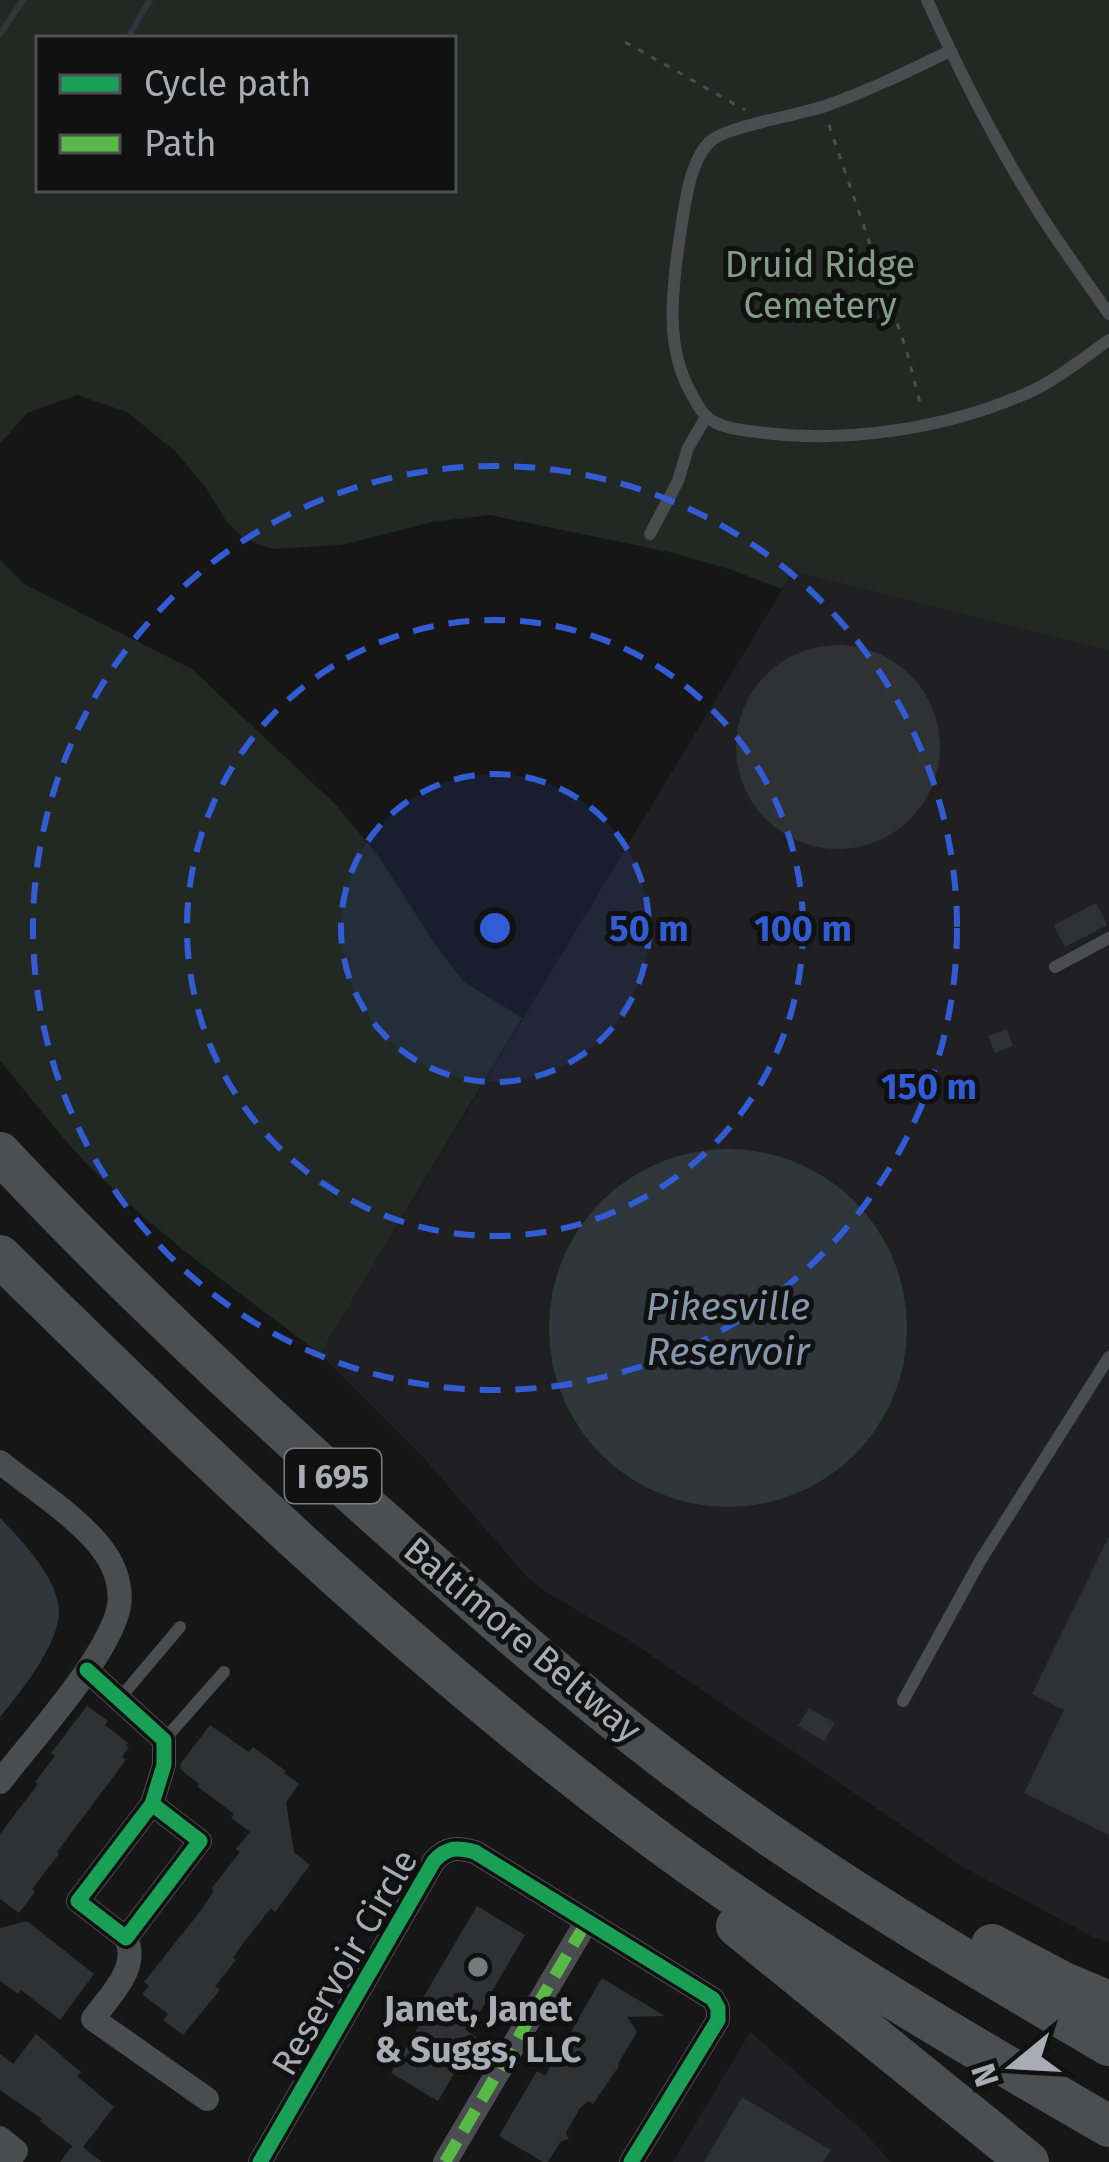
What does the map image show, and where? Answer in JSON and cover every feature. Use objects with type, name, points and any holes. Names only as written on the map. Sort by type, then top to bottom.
[{"type":"highway","name":"Baltimore Beltway","points":[[0,1153],[279,1427],[518,1638],[686,1776],[940,1947],[1109,2045]]},
{"type":"highway","name":"Baltimore Beltway","points":[[0,1256],[346,1584],[477,1700],[634,1824],[896,2002],[1109,2126]]},
{"type":"highway","points":[[686,1776],[799,1834],[1028,1964],[1109,2002]]},
{"type":"highway","points":[[634,1824],[731,1922],[1028,2162]]},
{"type":"street","points":[[0,1462],[87,1533],[112,1563],[119,1593],[115,1621],[87,1670],[0,1782]]},
{"type":"street","points":[[87,1670],[164,1740],[164,1766],[152,1804],[78,1901],[126,1938],[131,1949],[127,1971],[93,2019],[207,2099]]},
{"type":"street","points":[[126,1938],[200,1841],[152,1804]]},
{"type":"street","name":"Reservoir Circle","points":[[260,2162],[442,1852],[452,1848],[475,1852],[713,1999],[718,2020],[631,2162]]},
{"type":"street","points":[[445,2162],[586,1921]]},
{"type":"street","points":[[0,2138],[16,2151],[8,2162]]},
{"type":"lane","points":[[927,0],[1009,162],[1109,314]]},
{"type":"lane","points":[[950,51],[823,107],[722,134],[704,148],[690,179],[673,287],[674,338],[686,384],[706,417],[737,430],[835,436],[980,411],[1056,378],[1109,340]]},
{"type":"lane","points":[[650,534],[706,417]]},
{"type":"lane","points":[[1055,967],[1109,938]]},
{"type":"lane","points":[[903,1701],[980,1561],[1109,1357]]},
{"type":"lane","points":[[119,1700],[180,1627]]},
{"type":"lane","points":[[164,1740],[224,1672]]},
{"type":"path","points":[[625,42],[768,122]]},
{"type":"path","points":[[823,107],[908,352],[924,423]]},
{"type":"shaded area","points":[[811,542],[1109,622],[1109,1942],[963,1867],[630,1641],[546,1592],[528,1578],[423,1457],[320,1354]]},
{"type":"shaded area","points":[[750,2032],[861,2129],[891,2162],[673,2162]]},
{"type":"green space","name":"Druid Ridge Cemetery","points":[[0,0],[1109,0],[1109,651],[794,571],[782,589],[669,552],[490,515],[432,522],[342,545],[272,549],[243,538],[176,452],[127,412],[77,395],[27,413],[0,444]]},
{"type":"green space","points":[[0,560],[24,584],[192,669],[336,805],[379,857],[464,982],[522,1018],[320,1354],[110,1187],[0,1061]]},
{"type":"water","name":"Pikesville Reservoir","points":[[728,1149],[796,1163],[827,1179],[854,1202],[877,1229],[893,1260],[907,1328],[893,1396],[877,1427],[854,1454],[827,1477],[796,1493],[728,1507],[660,1493],[629,1477],[602,1454],[579,1427],[563,1396],[549,1328],[563,1260],[579,1229],[602,1202],[629,1179],[660,1163]]},
{"type":"water","points":[[0,1518],[46,1574],[59,1612],[46,1653],[0,1717]]},
{"type":"building","points":[[838,645],[877,652],[910,675],[933,708],[940,747],[933,786],[910,819],[877,842],[838,849],[799,842],[766,819],[743,786],[736,747],[743,708],[766,675],[799,652]]},
{"type":"building","points":[[1096,903],[1107,925],[1065,947],[1054,925]]},
{"type":"building","points":[[1007,1029],[1013,1046],[995,1053],[988,1036]]},
{"type":"building","points":[[1109,1536],[1109,1835],[1024,1793],[1064,1710],[1032,1694]]},
{"type":"building","points":[[87,1706],[128,1743],[122,1757],[126,1760],[57,1852],[19,1913],[0,1899],[0,1834]]},
{"type":"building","points":[[809,1708],[835,1723],[824,1741],[798,1726]]},
{"type":"building","points":[[210,1725],[249,1752],[253,1747],[299,1784],[286,1802],[294,1852],[310,1865],[275,1912],[271,1908],[241,1946],[215,1986],[220,1990],[183,2035],[163,2020],[168,2014],[142,1994],[149,1986],[144,1982],[198,1914],[250,1832],[180,1769]]},
{"type":"building","points":[[477,1906],[525,1935],[468,2032],[476,2037],[438,2101],[391,2073],[429,2009],[420,2003]]},
{"type":"building","points":[[27,1921],[94,1974],[60,2020],[21,1990],[18,1994],[0,1981],[0,1928]]},
{"type":"building","points":[[602,1978],[665,2016],[627,2017],[637,2032],[619,2066],[593,2104],[588,2101],[580,2108],[566,2133],[569,2139],[561,2141],[548,2162],[543,2162],[499,2136],[537,2071],[545,2076]]},
{"type":"building","points":[[36,2034],[114,2107],[83,2147],[102,2162],[60,2162],[72,2146],[0,2090],[0,2054],[13,2064]]},
{"type":"building","points":[[742,2097],[831,2150],[823,2162],[704,2162]]},
{"type":"waterway","points":[[0,34],[23,0]]},
{"type":"waterway","points":[[130,34],[150,0]]},
{"type":"marked path","points":[[445,2162],[587,1921]]},
{"type":"cycle path","points":[[87,1670],[164,1740],[164,1765],[152,1804],[200,1841],[126,1938],[78,1901],[152,1804]]},
{"type":"cycle path","points":[[260,2162],[434,1861],[458,1849],[475,1852],[713,1999],[718,2008],[718,2020],[631,2162]]},
{"type":"place","name":"Janet, Janet & Suggs, LLC","points":[[478,1967]]}]
